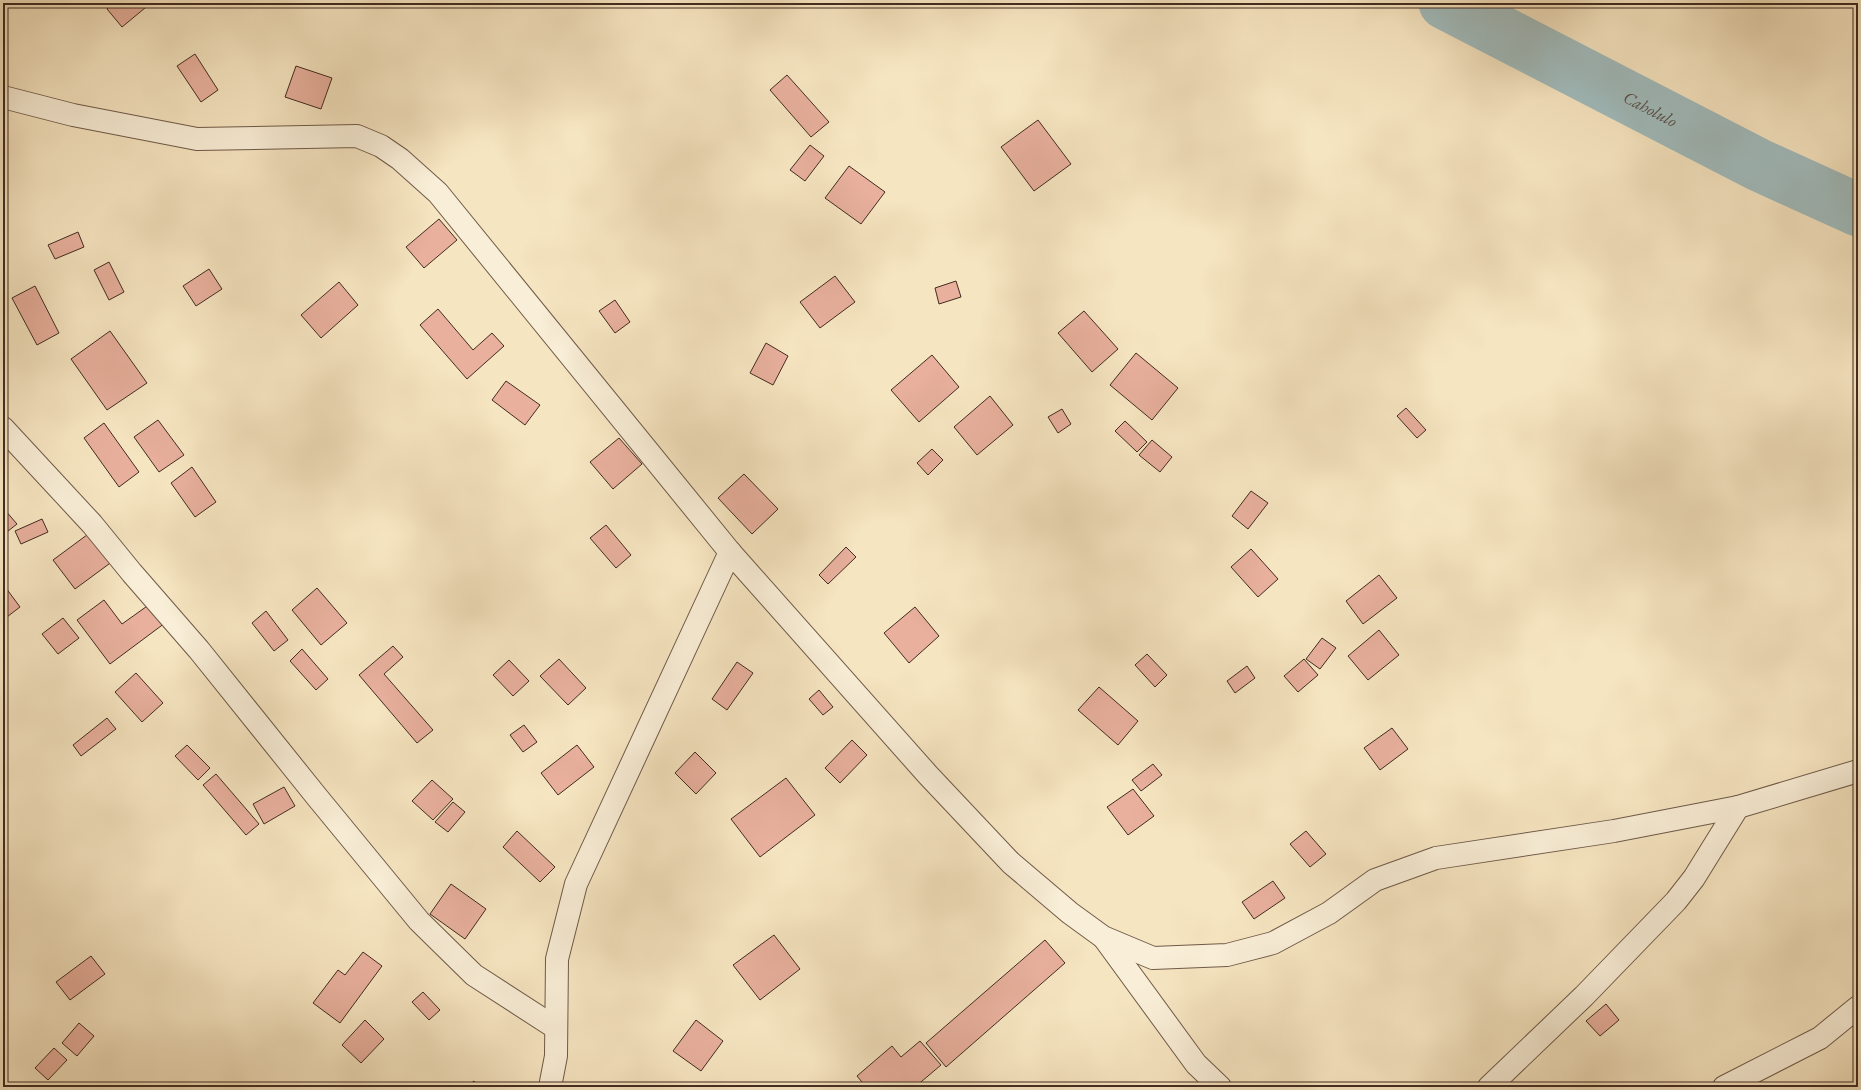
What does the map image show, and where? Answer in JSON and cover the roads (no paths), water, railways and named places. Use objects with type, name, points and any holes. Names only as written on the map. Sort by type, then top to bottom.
[{"type":"street","points":[[3,97],[74,115],[197,139],[357,136],[381,146],[400,159],[438,193],[730,552],[928,775],[1011,863],[1070,913],[1103,937],[1153,958],[1227,955],[1273,943],[1329,913],[1375,880],[1436,858],[1614,831],[1738,806],[1858,771]]},
{"type":"street","points":[[3,428],[92,524],[132,573],[199,650],[419,921],[474,975],[556,1028]]},
{"type":"street","points":[[550,1087],[556,1056],[557,958],[576,884],[730,552]]},
{"type":"street","points":[[1489,1087],[1584,996],[1676,901],[1694,878],[1738,806]]},
{"type":"street","points":[[1103,937],[1196,1064],[1220,1087]]},
{"type":"street","points":[[1724,1087],[1820,1038],[1858,1007]]},
{"type":"waterway","name":"Caholulo","points":[[1445,3],[1759,165],[1858,210]]}]
